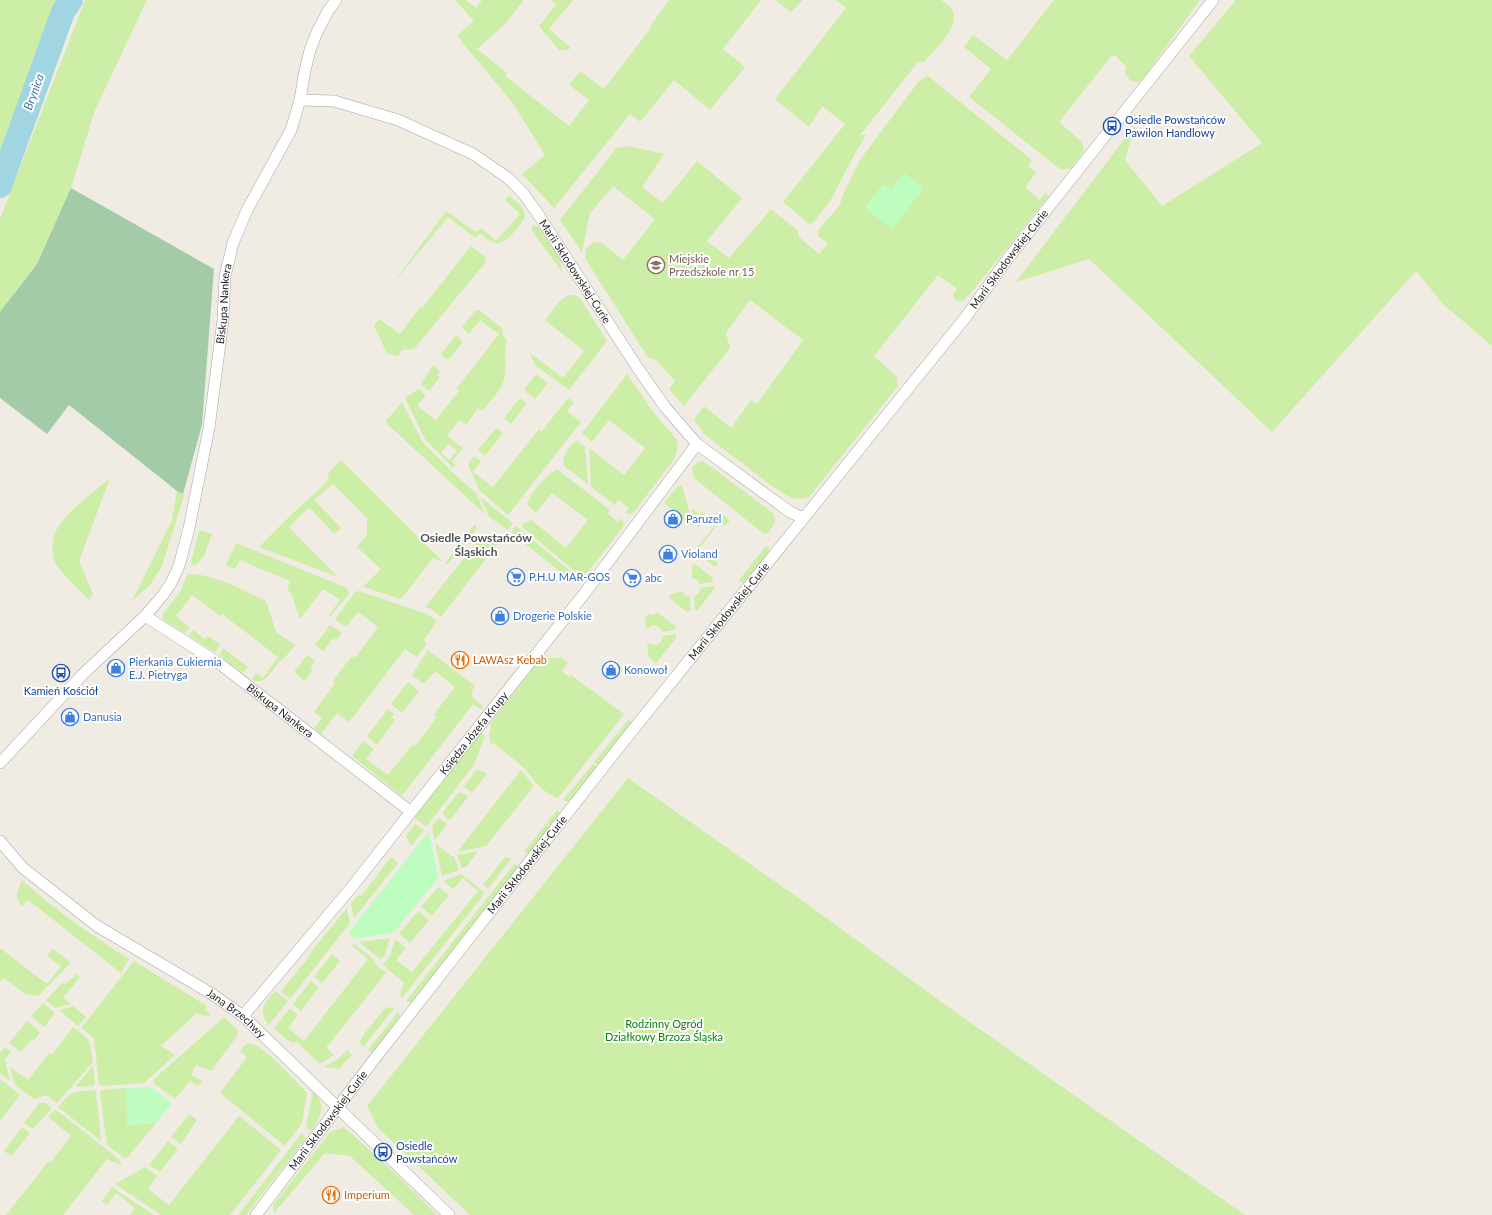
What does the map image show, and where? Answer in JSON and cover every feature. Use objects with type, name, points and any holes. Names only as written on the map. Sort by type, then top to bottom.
[{"type":"street","name":"Biskupa Nankera","points":[[0,763],[82,675],[145,616],[163,595],[171,583],[179,566],[189,528],[210,428],[223,320],[225,276],[234,243],[247,210],[291,130],[300,100],[310,50],[317,32],[328,11],[336,0]]},
{"type":"street","name":"Marii Skłodowskiej-Curie","points":[[256,1215],[338,1107],[620,746],[965,318],[1009,257],[1213,0]]},
{"type":"street","name":"Marii Skłodowskiej-Curie","points":[[300,100],[334,101],[398,120],[473,154],[508,178],[522,192],[536,211],[637,367],[665,407],[697,444],[790,512],[803,518]]},
{"type":"street","name":"Księdza Józefa Krupy","points":[[243,1016],[351,888],[584,594],[697,444]]},
{"type":"street","name":"Biskupa Nankera","points":[[145,616],[220,664],[411,812]]},
{"type":"street","name":"Jana Brzechwy","points":[[0,841],[23,868],[97,926],[212,994],[243,1016],[449,1215]]},
{"type":"green space","points":[[0,0],[57,0],[53,6],[0,154]]},
{"type":"green space","points":[[85,0],[147,0],[95,110],[71,188],[37,264],[0,312],[0,219]]},
{"type":"green space","points":[[455,0],[466,0],[476,8],[482,0],[524,0],[505,24],[477,49],[507,73],[505,76],[569,126],[589,100],[569,85],[580,71],[604,89],[650,29],[649,28],[669,0],[761,0],[723,49],[745,67],[710,110],[674,80],[640,122],[630,114],[554,208],[522,174],[545,155],[512,102],[457,36],[474,21]]},
{"type":"green space","points":[[551,0],[573,0],[549,29],[571,48],[567,50],[559,50],[539,26],[556,5]]},
{"type":"green space","points":[[775,0],[803,0],[791,12]]},
{"type":"green space","points":[[836,0],[941,0],[951,8],[954,15],[951,29],[941,44],[924,62],[918,62],[860,135],[866,135],[830,201],[813,223],[809,224],[783,202],[845,124],[822,106],[809,127],[775,99],[846,8]]},
{"type":"green space","points":[[1054,0],[1200,0],[1142,80],[1137,82],[1131,81],[1125,74],[1126,67],[1116,56],[1112,55],[1059,122],[1082,142],[1084,151],[1070,169],[1060,169],[969,97],[991,69],[964,47],[973,35],[1007,60]]},
{"type":"green space","points":[[1236,0],[1492,0],[1492,346],[1443,304],[1416,271],[1272,432],[1089,259],[1016,282],[1135,125],[1125,160],[1162,206],[1262,143],[1189,56]]},
{"type":"green space","points":[[928,76],[1032,160],[1028,166],[1036,173],[1025,187],[1040,200],[1045,193],[1049,196],[965,300],[957,301],[952,296],[957,289],[938,275],[874,356],[897,377],[898,386],[809,497],[800,499],[791,498],[773,487],[704,434],[694,419],[704,406],[731,428],[751,400],[757,404],[803,340],[750,300],[726,333],[730,348],[684,406],[669,389],[675,381],[656,360],[648,358],[585,258],[586,249],[593,242],[602,243],[623,260],[655,219],[613,186],[590,213],[582,252],[560,220],[616,148],[628,146],[664,154],[642,187],[663,203],[697,161],[742,198],[707,241],[729,258],[771,209],[798,231],[799,237],[819,254],[828,244],[818,236],[818,230],[840,205],[842,196],[860,160],[919,81]]},
{"type":"green space","points":[[904,173],[924,188],[892,229],[865,208],[883,184],[891,190]]},
{"type":"green space","points":[[71,188],[214,269],[202,425],[183,494],[177,491],[69,405],[47,434],[0,398],[0,312],[37,264]]},
{"type":"green space","points":[[510,196],[522,207],[525,216],[517,229],[504,241],[494,243],[489,241],[480,233],[475,238],[448,217],[391,286],[446,211],[476,232],[481,228],[496,241],[520,214],[505,200]]},
{"type":"green space","points":[[533,225],[540,229],[561,261],[562,272],[532,231],[531,229]]},
{"type":"green space","points":[[471,246],[486,257],[485,263],[414,349],[402,350],[398,356],[387,354],[374,325],[379,319],[400,334],[420,307],[422,308]]},
{"type":"green space","points":[[567,295],[574,295],[580,298],[607,341],[569,390],[535,365],[530,353],[563,378],[584,351],[545,320],[559,302]]},
{"type":"green space","points":[[479,310],[502,328],[503,336],[507,341],[505,349],[505,376],[502,386],[482,411],[478,408],[466,425],[459,420],[447,436],[463,448],[452,462],[456,465],[453,468],[425,439],[405,398],[418,389],[426,395],[417,406],[436,420],[459,391],[456,389],[499,334],[480,320],[469,334],[462,327],[475,311]],"holes":[[[448,444],[457,450],[450,460],[441,453]]]},
{"type":"green space","points":[[456,335],[463,342],[448,360],[441,354]]},
{"type":"green space","points":[[433,365],[440,371],[437,375],[440,377],[429,391],[421,384]]},
{"type":"green space","points":[[536,374],[548,383],[535,399],[524,390]]},
{"type":"green space","points":[[627,374],[654,413],[677,440],[678,444],[675,458],[634,512],[630,514],[625,513],[629,508],[618,500],[615,505],[591,487],[589,448],[624,475],[645,448],[609,420],[592,442],[582,433]]},
{"type":"green space","points":[[520,398],[527,403],[511,424],[504,418]]},
{"type":"green space","points":[[568,398],[574,402],[567,411],[581,422],[508,515],[479,490],[468,464],[474,456],[481,461],[473,472],[493,487],[539,429],[542,431]]},
{"type":"green space","points":[[402,402],[422,441],[453,473],[476,493],[485,514],[385,422]]},
{"type":"green space","points":[[496,428],[503,433],[485,456],[478,450]]},
{"type":"green space","points":[[577,441],[585,447],[588,484],[564,466],[563,463],[566,452],[571,445]]},
{"type":"green space","points":[[341,460],[443,562],[433,558],[401,599],[363,587],[381,569],[357,547],[367,535],[367,518],[333,484],[314,500],[341,528],[334,534],[309,507],[289,527],[338,577],[259,547],[327,482],[329,472]]},
{"type":"green space","points":[[703,461],[773,513],[775,520],[774,524],[767,534],[763,533],[694,478],[692,468],[697,463]]},
{"type":"green space","points":[[558,470],[610,510],[608,514],[618,522],[621,518],[623,521],[623,527],[583,578],[522,527],[522,524],[531,520],[566,548],[588,520],[552,493],[536,513],[527,505],[539,484],[549,475]]},
{"type":"green space","points":[[110,478],[79,561],[93,594],[89,600],[64,575],[56,564],[53,556],[53,540],[55,532],[68,515]]},
{"type":"green space","points":[[682,485],[693,526],[664,503],[678,486]]},
{"type":"green space","points":[[177,491],[184,496],[162,566],[151,584],[132,601],[172,520]]},
{"type":"green space","points":[[480,497],[513,523],[508,530],[489,517]]},
{"type":"green space","points":[[691,508],[700,515],[702,512],[707,516],[698,528]]},
{"type":"green space","points":[[718,511],[730,520],[725,526],[719,522],[699,549],[718,563],[715,567],[695,551],[720,518],[716,514]]},
{"type":"green space","points":[[475,524],[477,529],[448,564],[445,563]]},
{"type":"green space","points":[[516,526],[574,574],[572,581],[511,533]]},
{"type":"green space","points":[[199,530],[212,534],[204,556],[196,565],[193,565],[191,563]]},
{"type":"green space","points":[[481,537],[492,537],[499,539],[498,543],[441,617],[431,609],[425,607]]},
{"type":"green space","points":[[236,543],[347,588],[349,594],[331,616],[329,615],[340,600],[323,589],[300,619],[292,595],[287,589],[290,581],[240,560],[235,569],[226,565]]},
{"type":"green space","points":[[766,546],[771,550],[743,583],[739,580]]},
{"type":"green space","points":[[695,564],[713,578],[712,582],[699,584],[698,580],[692,578],[692,566]]},
{"type":"green space","points":[[187,575],[202,575],[221,581],[266,601],[276,632],[295,645],[264,679],[256,681],[252,679],[256,673],[263,678],[278,657],[222,614],[220,616],[192,595],[176,616],[190,628],[185,633],[163,620],[163,614],[180,592]]},
{"type":"green space","points":[[713,586],[715,588],[697,611],[695,610],[694,597],[699,593],[701,588]]},
{"type":"green space","points":[[359,591],[427,614],[437,621],[424,640],[426,645],[417,657],[405,649],[349,722],[337,713],[321,734],[314,728],[322,718],[314,712],[335,683],[333,681],[352,656],[355,658],[378,627],[358,612],[346,627],[335,619],[355,592]]},
{"type":"green space","points":[[682,591],[684,595],[690,597],[691,610],[687,612],[669,598],[671,594]]},
{"type":"green space","points":[[657,612],[676,627],[674,630],[663,632],[659,627],[653,625],[646,629],[645,619],[649,614],[653,615]]},
{"type":"green space","points":[[330,625],[342,633],[336,640],[333,638],[323,651],[315,645]]},
{"type":"green space","points":[[193,630],[205,639],[208,636],[220,645],[215,652],[189,636]]},
{"type":"green space","points":[[675,634],[677,637],[656,663],[649,658],[647,643],[657,645],[661,642],[663,636]]},
{"type":"green space","points":[[223,648],[248,667],[243,673],[219,655]]},
{"type":"green space","points":[[428,650],[475,686],[472,691],[472,697],[484,707],[482,710],[473,704],[402,796],[352,756],[363,741],[374,749],[366,759],[388,775],[413,744],[415,746],[437,717],[434,714],[455,687],[435,671],[424,684],[412,675]]},
{"type":"green space","points":[[544,654],[550,658],[561,658],[568,662],[562,671],[569,677],[571,675],[624,714],[558,798],[546,792],[537,784],[521,765],[511,756],[493,743],[491,745],[489,735],[491,728],[490,724]]},
{"type":"green space","points":[[307,655],[315,661],[310,668],[313,670],[304,681],[294,672]]},
{"type":"green space","points":[[408,682],[419,691],[402,713],[391,704]]},
{"type":"green space","points":[[388,709],[394,714],[391,717],[395,720],[377,745],[367,736]]},
{"type":"green space","points":[[629,719],[632,722],[599,766],[594,762]]},
{"type":"green space","points":[[481,732],[485,736],[474,765],[426,827],[414,817]]},
{"type":"green space","points":[[593,764],[598,768],[570,802],[563,800]]},
{"type":"green space","points":[[477,769],[487,774],[472,793],[464,787]]},
{"type":"green space","points":[[521,770],[534,786],[486,846],[457,852]]},
{"type":"green space","name":"Rodzinny Ogród Działkowy Brzoza Śląska","points":[[628,778],[807,904],[954,1011],[1245,1215],[470,1215],[378,1128],[367,1106]]},
{"type":"green space","points":[[459,792],[468,797],[450,820],[444,816],[443,812]]},
{"type":"green space","points":[[557,810],[561,815],[529,854],[524,852]]},
{"type":"green space","points":[[439,818],[447,824],[436,839],[434,838],[432,826]]},
{"type":"green space","points":[[415,824],[424,830],[411,846],[406,836]]},
{"type":"green space","points":[[429,831],[438,878],[396,930],[391,933],[355,939],[348,933]]},
{"type":"green space","points":[[435,843],[451,856],[454,856],[459,870],[442,876]]},
{"type":"green space","points":[[478,851],[466,867],[462,868],[457,855]]},
{"type":"green space","points":[[391,857],[398,863],[354,918],[351,904],[357,896],[362,895]]},
{"type":"green space","points":[[505,857],[511,859],[488,889],[483,885]]},
{"type":"green space","points":[[515,863],[518,868],[412,1003],[406,1001]]},
{"type":"green space","points":[[461,874],[485,893],[402,998],[400,992],[404,983],[383,965],[390,956],[395,939],[406,948],[396,960],[412,972],[478,891],[463,878],[453,889],[443,881]]},
{"type":"green space","points":[[22,880],[47,902],[74,922],[129,959],[121,973],[28,900],[22,906],[19,903],[17,896]]},
{"type":"green space","points":[[438,887],[449,895],[432,916],[421,907]]},
{"type":"green space","points":[[347,908],[350,923],[290,999],[281,991]]},
{"type":"green space","points":[[418,911],[429,920],[410,943],[399,934]]},
{"type":"green space","points":[[390,938],[385,955],[381,960],[359,942]]},
{"type":"green space","points":[[354,943],[371,957],[378,967],[386,973],[326,1048],[334,1055],[320,1064],[296,1041],[294,1043],[287,1040],[274,1028],[290,1008],[298,1015],[288,1028],[304,1041],[368,959],[352,946]]},
{"type":"green space","points":[[0,948],[47,984],[61,966],[47,956],[53,949],[70,963],[38,996],[25,994],[4,978],[0,982]]},
{"type":"green space","points":[[332,954],[340,961],[322,983],[314,977]]},
{"type":"green space","points":[[134,961],[207,1006],[205,1010],[211,1014],[207,1017],[197,1013],[161,1046],[175,1055],[144,1083],[101,1086],[99,1084],[94,1038],[81,1028]]},
{"type":"green space","points":[[77,974],[80,977],[63,998],[71,1004],[55,1008],[46,1000],[63,982],[65,984]]},
{"type":"green space","points":[[311,981],[319,987],[301,1011],[293,1004]]},
{"type":"green space","points":[[275,991],[288,1001],[269,1025],[263,1016],[263,1011],[268,999]]},
{"type":"green space","points":[[43,1003],[55,1013],[44,1027],[31,1016]]},
{"type":"green space","points":[[73,1006],[86,1017],[78,1026],[59,1010]]},
{"type":"green space","points":[[387,1007],[394,1009],[363,1047],[360,1043],[362,1037]]},
{"type":"green space","points":[[398,1012],[401,1018],[373,1052],[367,1051]]},
{"type":"green space","points":[[224,1017],[238,1030],[237,1036],[211,1071],[196,1065],[191,1075],[203,1081],[198,1086],[190,1081],[175,1099],[153,1083],[153,1080]]},
{"type":"green space","points":[[27,1021],[40,1032],[34,1041],[32,1039],[21,1052],[9,1043]]},
{"type":"green space","points":[[73,1027],[89,1041],[93,1062],[57,1103],[46,1095],[34,1099],[15,1085],[10,1067],[28,1080],[49,1053],[52,1055]]},
{"type":"green space","points":[[249,1043],[256,1046],[271,1057],[307,1093],[302,1123],[285,1146],[220,1093],[247,1057],[240,1051]]},
{"type":"green space","points":[[5,1047],[11,1052],[5,1059],[10,1081],[0,1073],[0,1053]]},
{"type":"green space","points":[[347,1050],[352,1055],[341,1066],[341,1069],[324,1067],[338,1059]]},
{"type":"green space","points":[[93,1066],[95,1084],[93,1086],[75,1087]]},
{"type":"green space","points":[[0,1079],[20,1095],[0,1121]]},
{"type":"green space","points":[[151,1087],[172,1103],[156,1123],[127,1125],[126,1088]]},
{"type":"green space","points":[[126,1088],[128,1125],[156,1123],[126,1159],[107,1145],[100,1092],[102,1090]]},
{"type":"green space","points":[[94,1090],[96,1092],[101,1141],[58,1107],[73,1093]]},
{"type":"green space","points":[[313,1092],[318,1097],[320,1102],[321,1112],[311,1131],[306,1127]]},
{"type":"green space","points":[[39,1103],[45,1103],[52,1108],[33,1129],[24,1123]]},
{"type":"green space","points":[[54,1110],[59,1112],[122,1163],[120,1165],[107,1159],[63,1215],[6,1215],[48,1162],[50,1163],[71,1136],[48,1117]]},
{"type":"green space","points":[[189,1114],[197,1120],[181,1144],[171,1137]]},
{"type":"green space","points":[[239,1116],[281,1150],[230,1215],[161,1215],[115,1184],[145,1167],[157,1176],[148,1189],[169,1205]]},
{"type":"green space","points":[[22,1127],[30,1133],[11,1156],[4,1151]]},
{"type":"green space","points":[[344,1127],[397,1175],[437,1215],[414,1215],[350,1156],[325,1153],[274,1213],[273,1205],[330,1132]]},
{"type":"green space","points":[[302,1133],[306,1138],[246,1215],[238,1215]]},
{"type":"green space","points":[[168,1141],[178,1149],[160,1172],[149,1165]]},
{"type":"green space","points":[[112,1187],[154,1215],[130,1215],[135,1208],[116,1193],[107,1205],[102,1201]]},
{"type":"waterway","name":"Brynica","points":[[0,186],[63,12],[71,0]]},
{"type":"place","name":"Osiedle Powstańców Pawilon Handlowy","points":[[1112,126]]},
{"type":"place","name":"Miejskie Przedszkole nr 15","points":[[656,265]]},
{"type":"place","name":"Paruzel","points":[[673,519]]},
{"type":"place","name":"Violand","points":[[668,554]]},
{"type":"place","name":"P.H.U MAR-GOS","points":[[516,577]]},
{"type":"place","name":"abc","points":[[632,578]]},
{"type":"place","name":"Drogerie Polskie","points":[[500,616]]},
{"type":"place","name":"LAWAsz Kebab","points":[[460,660]]},
{"type":"place","name":"Pierkania Cukiernia E.J. Pietryga","points":[[116,668]]},
{"type":"place","name":"Konowoł","points":[[611,670]]},
{"type":"place","name":"Kamień Kościół","points":[[61,673]]},
{"type":"place","name":"Danusia","points":[[70,717]]},
{"type":"place","name":"Osiedle Powstańców","points":[[383,1152]]},
{"type":"place","name":"Imperium","points":[[331,1195]]},
{"type":"district","name":"Osiedle Powstańców Śląskich","points":[[476,545]]}]
